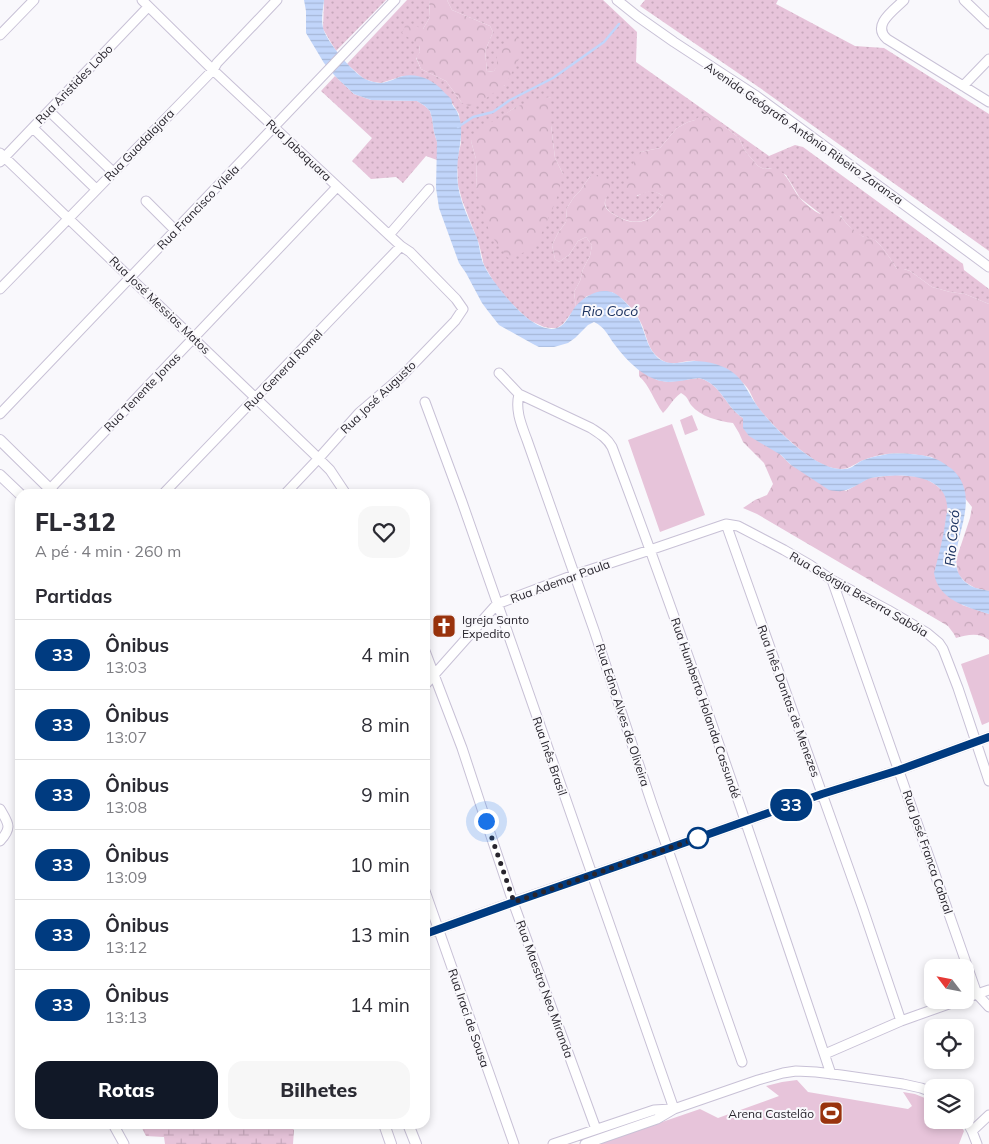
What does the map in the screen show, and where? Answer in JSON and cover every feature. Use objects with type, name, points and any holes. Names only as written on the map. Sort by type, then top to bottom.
[{"type":"main road","points":[[0,440],[50,489]]},
{"type":"main road","points":[[0,475],[15,489]]},
{"type":"main road","points":[[386,1129],[391,1144]]},
{"type":"main road","points":[[410,1129],[416,1144]]},
{"type":"street","points":[[0,35],[34,0]]},
{"type":"street","name":"Rua Guadalajara","points":[[0,289],[213,70],[217,63],[277,0]]},
{"type":"street","name":"Rua Francisco Vilela","points":[[0,414],[395,0]]},
{"type":"street","name":"Avenida Geógrafo Antônio Ribeiro Zaranza","points":[[618,0],[674,42],[755,95],[989,267]]},
{"type":"street","points":[[904,0],[883,22],[882,34],[887,39],[989,102]]},
{"type":"street","points":[[964,0],[989,24]]},
{"type":"street","name":"Rua Jabaquara","points":[[145,3],[213,70],[388,235],[410,252],[456,300]]},
{"type":"street","name":"Rua Aristides Lobo","points":[[2,157],[49,111],[145,3]]},
{"type":"street","points":[[963,86],[989,59]]},
{"type":"street","points":[[49,111],[112,172]]},
{"type":"street","points":[[33,128],[96,190]]},
{"type":"street","name":"Rua José Messias Matos","points":[[2,157],[131,277],[319,458]]},
{"type":"street","name":"Rua Tenente Jonas","points":[[54,489],[337,187]]},
{"type":"street","points":[[388,235],[428,189]]},
{"type":"street","points":[[146,201],[176,230]]},
{"type":"street","name":"Rua General Romel","points":[[169,489],[401,246]]},
{"type":"street","name":"Rua José Augusto","points":[[290,489],[359,413],[400,376],[454,321],[463,309],[456,300]]},
{"type":"street","points":[[499,373],[519,394]]},
{"type":"street","name":"Rua Humberto Holanda Cassundé","points":[[519,394],[602,435],[608,441],[616,456],[698,684],[831,1074]]},
{"type":"street","name":"Rua Edno Alves de Oliveira","points":[[519,394],[517,407],[520,420],[742,1062]]},
{"type":"street","name":"Rua Inês Brasil","points":[[425,402],[462,502],[674,1109]]},
{"type":"street","points":[[319,458],[343,489]]},
{"type":"street","name":"Rua Ademar Paula","points":[[430,679],[497,604],[574,575],[726,524]]},
{"type":"street","name":"Rua Geórgia Bezerra Sabóia","points":[[726,524],[738,526],[810,565],[832,580],[895,614],[939,643],[958,688],[989,781]]},
{"type":"street","name":"Rua Inês Dantas de Menezes","points":[[726,524],[901,1021]]},
{"type":"street","name":"Rua José Franca Cabral","points":[[832,580],[976,994],[989,1007]]},
{"type":"street","name":"Rua Maestro Neo Miranda","points":[[430,664],[462,748],[514,902],[596,1129]]},
{"type":"street","points":[[430,932],[989,737]]},
{"type":"street","points":[[0,809],[9,826],[5,836],[0,841]]},
{"type":"street","name":"Rua Iraci de Sousa","points":[[430,906],[514,1144]]},
{"type":"street","points":[[976,994],[989,990]]},
{"type":"street","points":[[825,1054],[901,1021],[935,1009]]},
{"type":"street","points":[[585,1144],[657,1119],[674,1109],[783,1073],[802,1071],[831,1074],[924,1089]]},
{"type":"street","points":[[553,1144],[654,1110],[674,1109]]},
{"type":"street","points":[[977,1144],[972,1131],[989,1115]]},
{"type":"street","points":[[116,1129],[124,1144]]},
{"type":"green space","points":[[324,0],[386,0],[336,51],[323,29]]},
{"type":"green space","points":[[407,0],[429,0],[430,17],[423,29],[419,45],[420,52],[416,58],[421,69],[446,81],[462,103],[505,85],[498,51],[498,65],[494,71],[487,72],[485,51],[493,32],[490,26],[452,10],[447,0],[603,0],[637,32],[636,62],[769,156],[795,145],[803,147],[963,264],[964,270],[989,289],[989,304],[965,294],[932,287],[910,271],[897,269],[876,241],[858,233],[841,216],[822,215],[800,198],[786,175],[770,168],[764,169],[758,166],[745,151],[739,138],[706,117],[688,122],[677,128],[660,148],[640,152],[637,196],[650,191],[663,196],[663,203],[651,217],[645,220],[632,221],[615,215],[605,205],[610,188],[591,175],[574,197],[567,208],[566,222],[552,245],[555,259],[559,262],[569,255],[578,241],[586,237],[592,245],[590,256],[574,292],[576,307],[563,324],[557,328],[544,327],[529,320],[511,303],[495,284],[484,265],[479,244],[458,185],[457,160],[461,143],[459,114],[452,103],[420,77],[403,76],[381,83],[374,82],[364,79],[347,64]],"holes":[[[551,97],[551,125],[555,158],[563,174],[477,191],[476,159],[471,141],[516,107]]]},
{"type":"green space","points":[[429,0],[447,0],[452,10],[490,26],[493,32],[485,51],[487,72],[494,71],[497,65],[498,51],[504,43],[519,38],[522,45],[519,59],[505,85],[482,101],[469,106],[462,103],[446,81],[421,69],[416,57],[420,52],[419,45],[402,33],[405,26],[411,24],[423,29],[430,17]]},
{"type":"green space","points":[[645,0],[778,0],[776,4],[855,46],[884,48],[989,114],[989,251],[760,88],[640,6]]},
{"type":"green space","points":[[335,76],[354,94],[371,100],[417,101],[425,106],[430,111],[432,118],[437,142],[437,160],[426,156],[403,183],[396,177],[371,179],[352,161],[372,138],[321,91]]},
{"type":"green space","points":[[551,97],[551,125],[555,158],[563,174],[556,201],[539,239],[528,251],[508,258],[490,234],[477,191],[476,159],[471,141],[477,130],[516,107],[536,99]]},
{"type":"green space","points":[[700,116],[706,116],[739,138],[745,151],[758,166],[764,169],[771,168],[782,173],[800,198],[813,210],[823,214],[832,213],[838,215],[862,236],[874,240],[884,250],[897,269],[910,271],[932,287],[965,294],[989,304],[989,591],[975,588],[965,582],[958,574],[956,560],[972,507],[932,457],[892,453],[861,461],[845,469],[824,465],[803,452],[781,433],[757,406],[744,384],[696,361],[668,363],[655,355],[637,315],[626,302],[612,292],[587,296],[576,307],[574,292],[590,256],[592,245],[586,237],[578,241],[569,255],[559,262],[555,259],[552,245],[566,222],[567,208],[574,197],[591,175],[598,175],[609,181],[610,189],[605,205],[609,211],[632,222],[650,218],[663,203],[663,196],[653,192],[630,195],[626,189],[635,157],[640,152],[660,148],[677,128]]},
{"type":"green space","points":[[639,369],[657,380],[668,382],[699,378],[707,381],[791,465],[846,491],[869,478],[895,475],[923,477],[936,485],[945,493],[948,506],[945,527],[962,605],[989,614],[989,640],[977,635],[956,638],[948,626],[757,514],[743,508],[767,495],[773,484],[764,463],[743,442],[733,423],[716,420],[700,413],[681,393],[663,413],[646,384],[639,376]]},
{"type":"green space","points":[[692,415],[698,430],[685,435],[680,420]]},
{"type":"green space","points":[[672,424],[705,515],[660,532],[628,440]]},
{"type":"green space","points":[[989,654],[989,722],[982,725],[961,664]]},
{"type":"green space","name":"Arena Castelão","points":[[797,1080],[808,1092],[908,1109],[912,1106],[903,1092],[915,1094],[924,1098],[924,1129],[963,1129],[964,1131],[959,1144],[598,1144],[700,1109],[718,1118],[779,1096],[766,1086]]},
{"type":"green space","points":[[142,1129],[294,1130],[293,1144],[165,1144],[164,1137],[146,1136]]},
{"type":"water","name":"Rio Cocó","points":[[304,0],[324,0],[322,21],[325,34],[347,63],[365,79],[381,83],[409,75],[425,78],[439,87],[451,99],[458,113],[461,125],[457,172],[461,199],[477,238],[487,270],[507,298],[523,314],[540,326],[549,329],[557,328],[565,322],[583,299],[598,292],[609,291],[618,295],[632,309],[641,324],[650,347],[657,357],[670,363],[694,361],[711,363],[722,366],[732,372],[743,382],[755,403],[771,423],[788,440],[816,461],[831,468],[846,469],[872,457],[901,454],[928,457],[943,463],[952,469],[962,482],[966,497],[956,557],[957,570],[964,581],[970,585],[989,591],[989,614],[955,601],[941,590],[937,582],[934,573],[943,538],[947,511],[944,494],[938,486],[917,477],[893,475],[868,479],[845,490],[829,490],[791,465],[781,455],[749,436],[743,428],[743,418],[713,385],[699,378],[668,382],[652,378],[631,363],[604,329],[594,322],[568,343],[554,347],[539,347],[499,325],[482,303],[459,263],[439,208],[436,188],[437,142],[430,111],[417,101],[371,100],[354,94],[324,63],[306,33]]},
{"type":"waterway","points":[[458,127],[473,117],[493,112],[510,100],[553,78],[604,42],[619,24]]},
{"type":"bus line","name":"33","points":[[430,932],[989,737]]},
{"type":"place","name":"Igreja Santo Expedito","points":[[444,626]]},
{"type":"place","name":"Arena Castelão","points":[[831,1113]]},
{"type":"route","points":[[486,821],[514,902],[698,838]]}]
